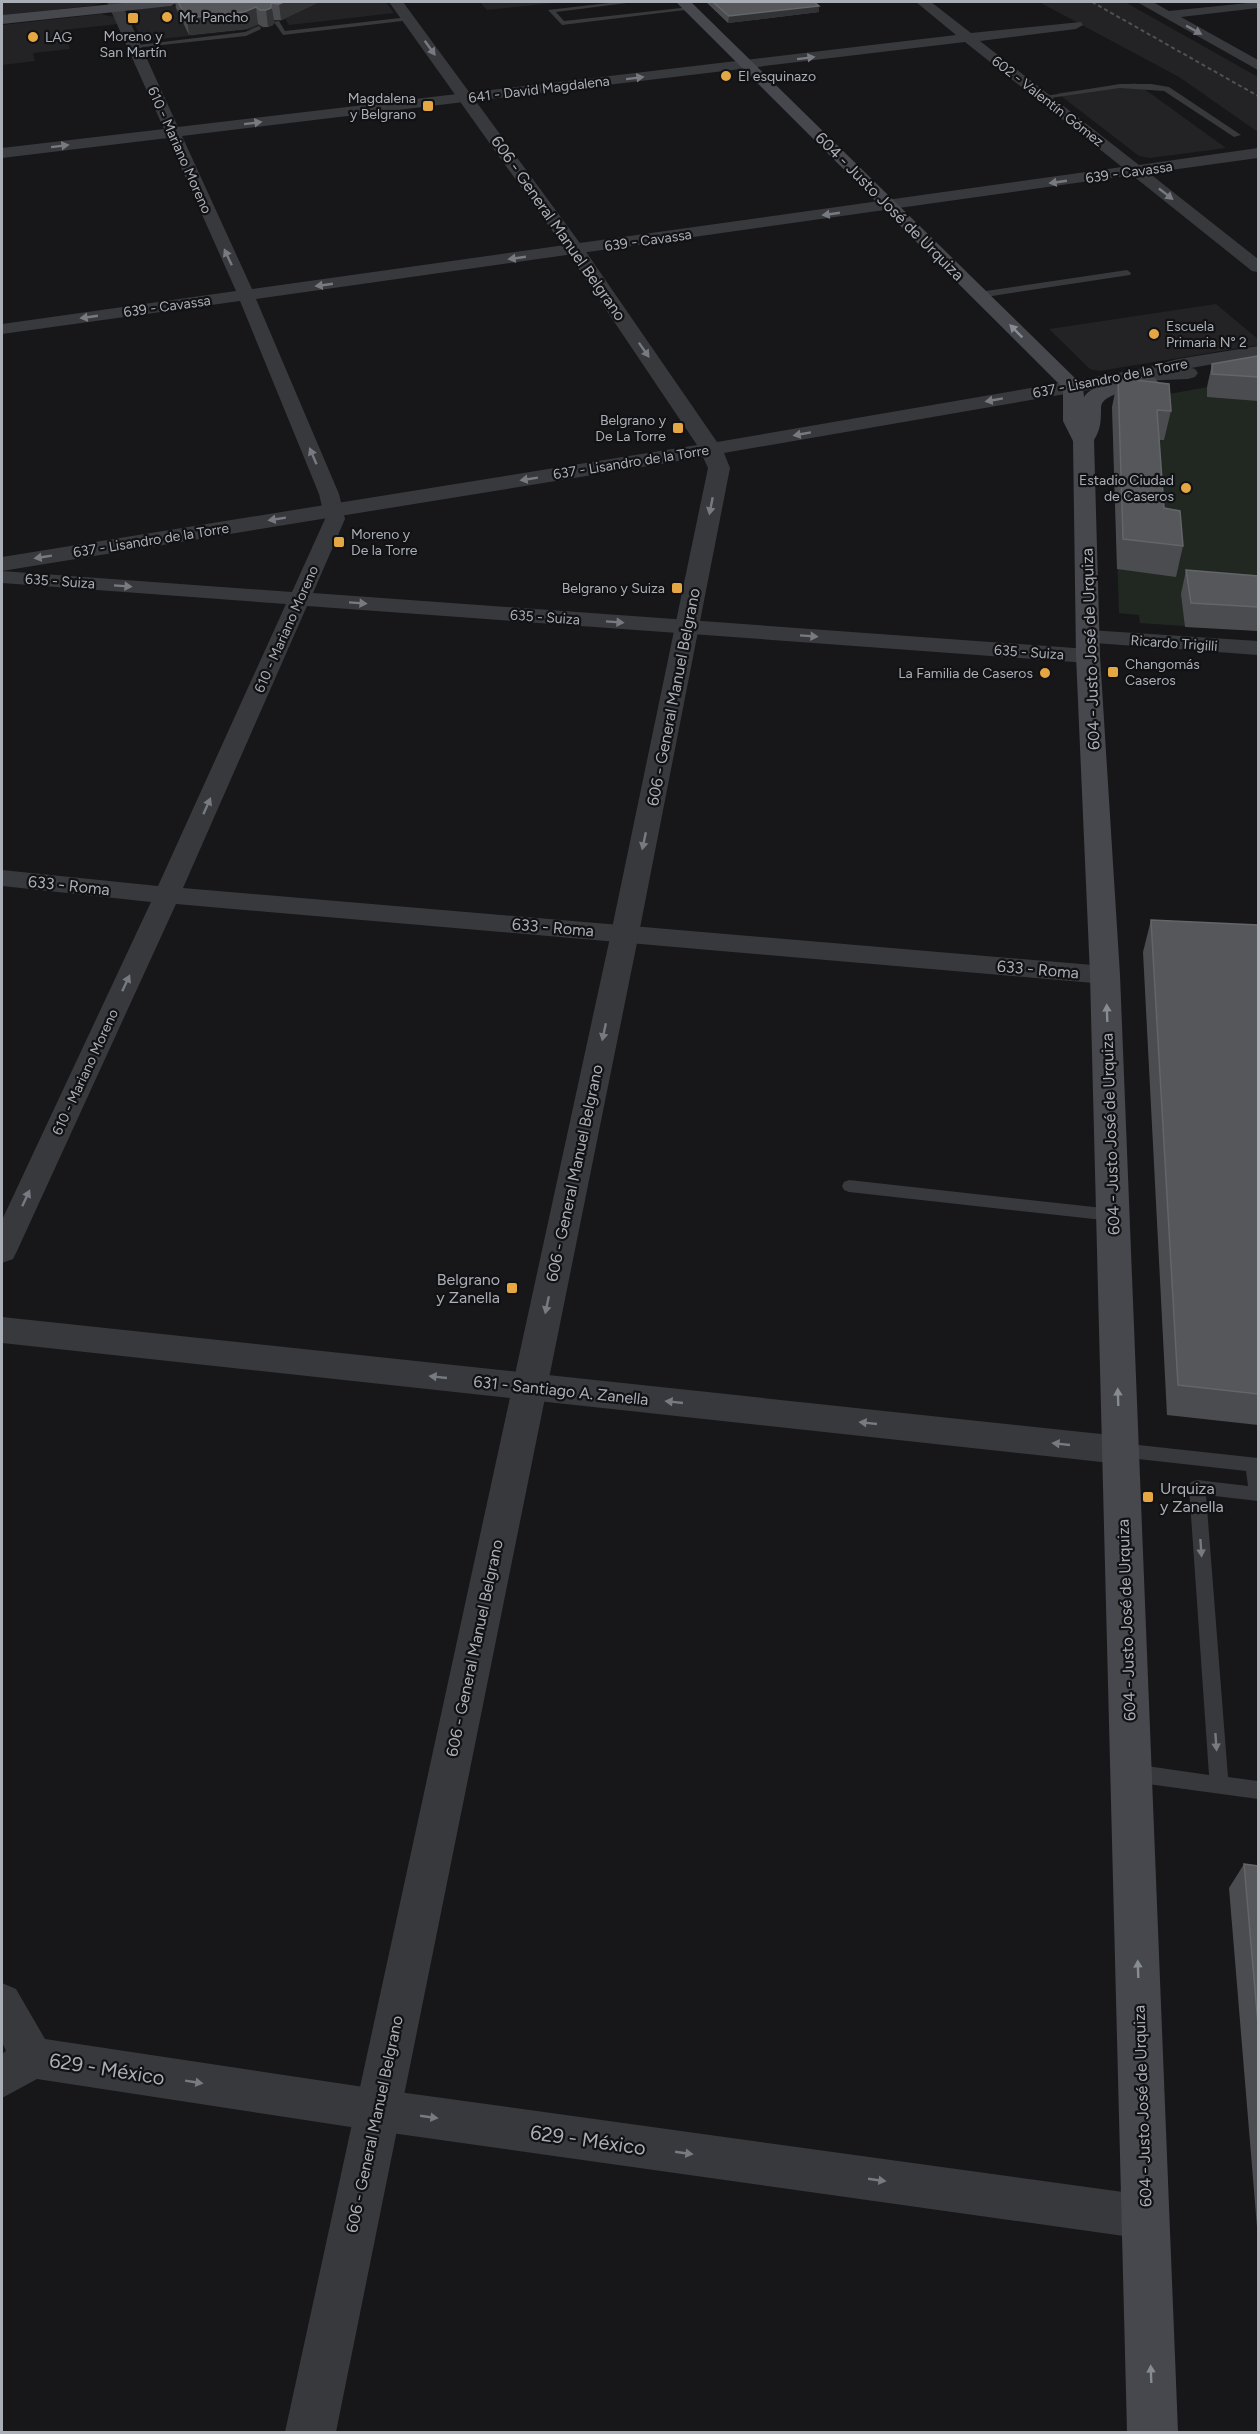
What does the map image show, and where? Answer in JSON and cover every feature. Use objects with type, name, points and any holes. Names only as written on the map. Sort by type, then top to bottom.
[{"type":"main road","points":[[2,20],[115,4],[171,2]]},
{"type":"main road","name":"604 - Justo José de Urquiza","points":[[687,5],[1073,387],[1074,421],[1084,441],[1088,646],[1105,975],[1153,2433]]},
{"type":"main road","points":[[1084,441],[1092,422],[1090,404],[1095,395],[1145,379]]},
{"type":"street","name":"606 - General Manuel Belgrano","points":[[310,2433],[625,933],[719,468],[711,449],[575,250],[396,2]]},
{"type":"street","name":"602 - Valentín Gómez","points":[[922,2],[1258,267]]},
{"type":"street","points":[[1144,2],[1258,66]]},
{"type":"street","name":"610 - Mariano Moreno","points":[[2,1251],[167,896],[335,519],[334,510],[246,295],[115,4]]},
{"type":"street","points":[[1167,15],[1258,4]]},
{"type":"street","name":"641 - David Magdalena","points":[[2,153],[1076,25]]},
{"type":"street","name":"639 - Cavassa","points":[[2,329],[1258,153]]},
{"type":"street","name":"637 - Lisandro de la Torre","points":[[2,564],[711,449],[1073,387],[1145,379],[1178,364],[1258,351]]},
{"type":"street","points":[[1145,379],[1198,376],[1258,362]]},
{"type":"street","name":"635 - Suiza","points":[[2,577],[687,628],[1088,646]]},
{"type":"street","name":"Ricardo Trigilli","points":[[1088,646],[1258,648]]},
{"type":"street","name":"633 - Roma","points":[[2,878],[167,896],[1105,975]]},
{"type":"street","name":"631 - Santiago A. Zanella","points":[[2,1330],[1120,1450]]},
{"type":"street","points":[[2,2003],[17,2068]]},
{"type":"street","name":"629 - México","points":[[17,2068],[377,2110],[1145,2217]]},
{"type":"lane","points":[[632,2],[551,10],[562,23],[687,5]]},
{"type":"lane","points":[[277,22],[283,33],[409,19]]},
{"type":"lane","points":[[134,46],[246,34],[259,28]]},
{"type":"lane","points":[[1043,97],[1121,87],[1166,89],[1237,135]]},
{"type":"lane","points":[[979,295],[1127,273]]},
{"type":"lane","points":[[849,1186],[1112,1215]]},
{"type":"lane","points":[[1120,1450],[1256,1465],[1258,1494],[1197,1487],[1219,1785]]},
{"type":"lane","points":[[1132,1773],[1258,1790]]},
{"type":"shaded area","points":[[2,2],[105,2],[91,6],[2,15]]},
{"type":"shaded area","points":[[214,2],[386,2],[394,13],[289,25],[285,19],[269,27],[142,41],[131,16],[135,10]]},
{"type":"shaded area","points":[[480,2],[563,2],[487,10]]},
{"type":"shaded area","points":[[1039,2],[1125,2],[1258,77],[1258,132],[1179,77]]},
{"type":"shaded area","points":[[101,14],[114,17],[118,24],[63,30],[70,49],[33,53],[35,61],[2,65],[2,25]]},
{"type":"shaded area","points":[[1136,83],[1226,148],[1150,158],[1139,156],[1057,93]]},
{"type":"shaded area","name":"Escuela Primaria N° 2","points":[[1216,304],[1258,339],[1258,345],[1099,371],[1090,369],[1049,329]]},
{"type":"shaded area","name":"Estadio Ciudad de Caseros","points":[[1258,378],[1258,631],[1140,623],[1139,615],[1119,613],[1112,407],[1119,403]]},
{"type":"building","points":[[178,2],[284,2],[271,3],[271,8],[266,10],[256,7],[244,12],[187,18]]},
{"type":"building","points":[[713,2],[814,2],[819,6],[729,16]]},
{"type":"building","points":[[1258,356],[1258,377],[1212,374],[1212,364]]},
{"type":"building","points":[[1118,378],[1169,384],[1171,411],[1157,410],[1164,508],[1180,511],[1183,546],[1123,539]]},
{"type":"building","points":[[1186,570],[1258,576],[1258,607],[1191,603]]},
{"type":"building","points":[[1151,920],[1258,925],[1258,1394],[1178,1385]]},
{"type":"building","points":[[1244,1864],[1258,1866],[1258,2024]]},
{"type":"railway","points":[[1092,2],[1258,96]]},
{"type":"place","name":"Mr. Pancho","points":[[167,17]]},
{"type":"place","name":"Moreno y San Martín","points":[[133,18]]},
{"type":"place","name":"LAG","points":[[33,37]]},
{"type":"place","name":"El esquinazo","points":[[726,76]]},
{"type":"place","name":"Magdalena y Belgrano","points":[[428,106]]},
{"type":"place","name":"Escuela Primaria N° 2","points":[[1154,334]]},
{"type":"place","name":"Belgrano y De La Torre","points":[[678,428]]},
{"type":"place","name":"Estadio Ciudad de Caseros","points":[[1186,488]]},
{"type":"place","name":"Moreno y De la Torre","points":[[339,542]]},
{"type":"place","name":"Belgrano y Suiza","points":[[677,588]]},
{"type":"place","name":"Changomás Caseros","points":[[1113,672]]},
{"type":"place","name":"La Familia de Caseros","points":[[1045,673]]},
{"type":"place","name":"Belgrano y Zanella","points":[[512,1288]]},
{"type":"place","name":"Urquiza y Zanella","points":[[1148,1497]]}]
